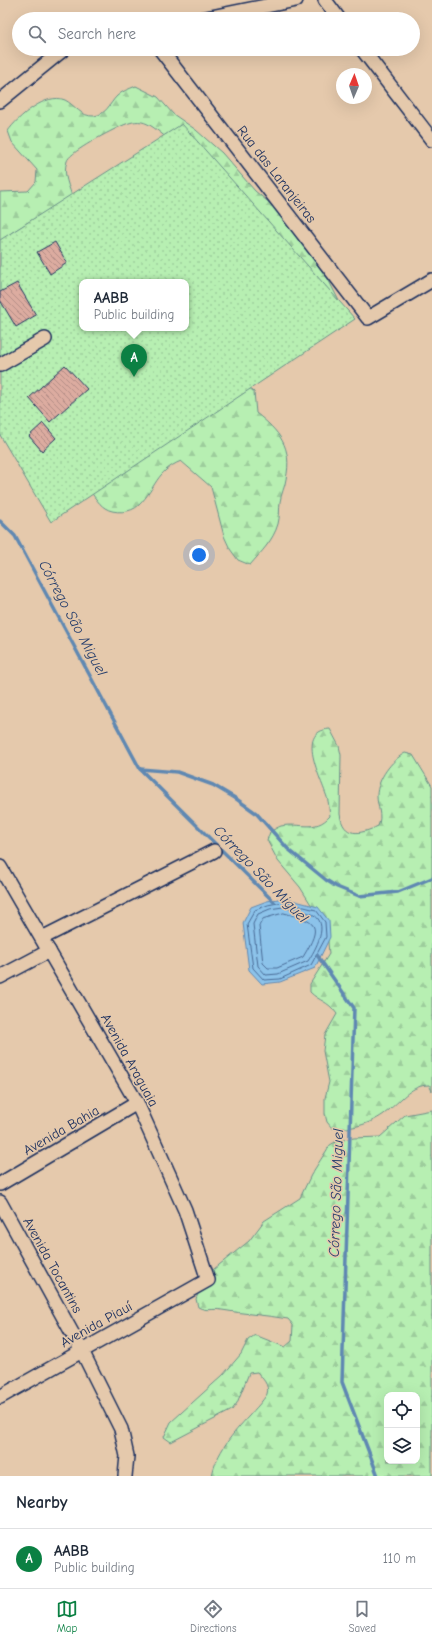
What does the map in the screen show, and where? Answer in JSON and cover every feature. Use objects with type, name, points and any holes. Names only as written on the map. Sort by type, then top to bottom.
[{"type":"street","points":[[237,12],[296,0]]},
{"type":"street","points":[[325,0],[334,12]]},
{"type":"street","points":[[0,101],[55,56]]},
{"type":"street","name":"Rua das Laranjeiras","points":[[165,56],[368,318],[432,280]]},
{"type":"street","points":[[367,56],[432,140]]},
{"type":"street","points":[[0,365],[45,339]]},
{"type":"street","points":[[42,938],[214,851]]},
{"type":"street","name":"Avenida Araguaia","points":[[0,867],[138,1103],[185,1210],[208,1280]]},
{"type":"street","points":[[0,977],[49,951]]},
{"type":"street","name":"Avenida Bahia","points":[[0,1184],[138,1103]]},
{"type":"street","name":"Avenida Tocantins","points":[[0,1202],[82,1351],[120,1429],[127,1456],[125,1476]]},
{"type":"street","name":"Avenida Piauí","points":[[0,1397],[208,1280]]},
{"type":"green space","points":[[136,86],[158,97],[173,114],[196,130],[222,153],[255,191],[272,205],[328,279],[343,309],[343,320],[338,331],[325,321],[168,139],[153,127],[141,122],[129,123],[107,133],[80,149],[67,161],[65,171],[75,210],[82,279],[80,279],[45,221],[32,220],[11,233],[0,277],[0,192],[28,191],[36,182],[37,170],[12,142],[8,131],[25,113],[33,107],[49,100],[58,98],[65,100],[85,115],[94,116],[105,111],[119,94]]},
{"type":"green space","points":[[182,124],[355,319],[51,522],[0,435],[0,240]]},
{"type":"green space","points":[[245,384],[254,392],[256,413],[277,433],[286,449],[288,458],[288,468],[276,530],[270,541],[250,565],[238,560],[230,549],[224,536],[211,487],[181,461],[172,465],[161,475],[136,508],[118,512],[105,508],[94,497],[64,446]]},
{"type":"green space","points":[[330,729],[339,746],[341,755],[340,814],[342,822],[349,831],[365,831],[378,826],[380,815],[377,796],[382,777],[390,765],[405,753],[413,755],[432,786],[432,1091],[429,1085],[417,1087],[384,1114],[370,1122],[347,1128],[332,1128],[327,1122],[325,1114],[325,1098],[329,1082],[323,1051],[325,1035],[337,1014],[330,1006],[310,992],[310,984],[329,954],[327,930],[300,887],[278,861],[267,840],[270,832],[281,826],[313,826],[319,824],[330,816],[328,801],[317,771],[312,748],[314,739],[319,732]]},
{"type":"green space","points":[[432,1110],[432,1476],[212,1476],[221,1451],[237,1429],[267,1394],[268,1391],[263,1379],[257,1372],[249,1373],[237,1403],[232,1410],[171,1442],[164,1437],[171,1422],[223,1375],[241,1354],[248,1340],[255,1335],[285,1347],[292,1341],[293,1325],[288,1319],[219,1310],[207,1310],[198,1307],[196,1299],[199,1291],[214,1269],[249,1241],[264,1221],[300,1198],[311,1175],[330,1145],[337,1141],[354,1138],[380,1137],[405,1115]]},
{"type":"water","points":[[284,898],[318,907],[329,921],[330,937],[315,968],[280,982],[262,984],[249,970],[243,923],[251,907],[267,901]]},
{"type":"building","points":[[55,242],[67,263],[50,274],[37,252]]},
{"type":"building","points":[[17,283],[36,315],[16,327],[0,300],[0,292]]},
{"type":"building","points":[[65,365],[87,389],[50,422],[29,398]]},
{"type":"building","points":[[43,423],[56,438],[42,451],[29,436]]},
{"type":"waterway","name":"Córrego São Miguel","points":[[0,521],[15,536],[140,769],[274,902]]},
{"type":"waterway","points":[[140,769],[177,772],[213,785],[256,813],[288,849],[326,880],[337,887],[359,896],[398,892],[432,878]]},
{"type":"waterway","name":"Córrego São Miguel","points":[[317,955],[354,1008],[342,1382],[378,1476]]},
{"type":"place","name":"AABB","points":[[134,377]]}]
